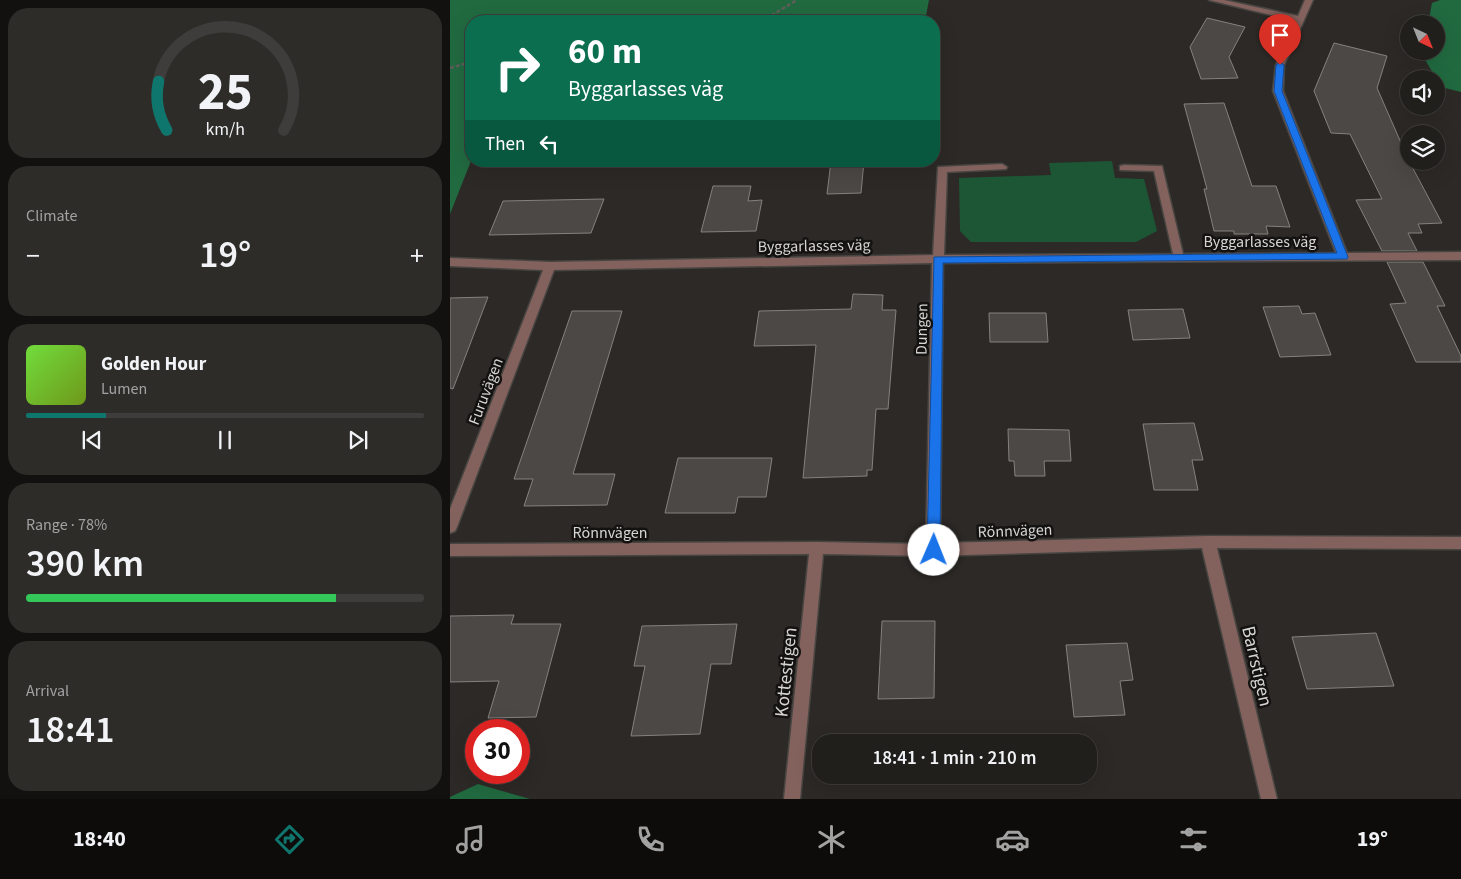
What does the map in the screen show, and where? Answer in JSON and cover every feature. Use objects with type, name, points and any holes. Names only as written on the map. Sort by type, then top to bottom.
[{"type":"street","points":[[1213,0],[1300,19]]},
{"type":"street","points":[[1309,0],[1280,65],[1278,91],[1343,257]]},
{"type":"street","name":"Dungen","points":[[934,550],[938,260],[942,169],[1002,168]]},
{"type":"street","points":[[1124,168],[1158,168],[1179,258]]},
{"type":"street","name":"Byggarlasses väg","points":[[450,262],[550,266],[938,260],[1461,256]]},
{"type":"street","name":"Furuvägen","points":[[450,527],[550,266]]},
{"type":"street","name":"Rönnvägen","points":[[450,550],[817,548],[934,550],[1208,542],[1461,544]]},
{"type":"street","name":"Barrstigen","points":[[1208,542],[1269,799]]},
{"type":"street","name":"Kottestigen","points":[[792,799],[817,548]]},
{"type":"path","points":[[772,15],[797,0]]},
{"type":"path","points":[[450,68],[465,64]]},
{"type":"green space","points":[[450,0],[929,0],[926,15],[465,15],[465,167],[469,167],[450,214]]},
{"type":"green space","points":[[1440,0],[1461,0],[1461,92],[1445,88],[1445,70],[1431,70],[1425,60],[1445,60],[1445,15],[1430,15],[1432,3]]},
{"type":"green space","points":[[1112,161],[1115,178],[1144,179],[1157,231],[1136,242],[971,242],[960,231],[959,178],[1051,175],[1049,163]]},
{"type":"green space","points":[[478,784],[530,799],[450,799],[450,797]]},
{"type":"building","points":[[1207,18],[1245,27],[1229,57],[1238,78],[1201,79],[1190,47]]},
{"type":"building","points":[[1334,43],[1387,56],[1377,88],[1400,140],[1400,170],[1414,170],[1442,223],[1418,224],[1422,233],[1408,233],[1417,251],[1382,251],[1356,200],[1382,199],[1350,134],[1331,133],[1314,91]]},
{"type":"building","points":[[1224,103],[1252,186],[1276,186],[1290,227],[1266,226],[1268,234],[1234,234],[1234,231],[1214,231],[1204,189],[1207,189],[1184,104]]},
{"type":"building","points":[[830,167],[863,167],[861,193],[827,194]]},
{"type":"building","points":[[713,186],[751,186],[748,201],[762,200],[756,231],[701,232]]},
{"type":"building","points":[[604,199],[591,233],[489,235],[503,201]]},
{"type":"building","points":[[1387,262],[1423,262],[1445,306],[1437,306],[1461,356],[1461,362],[1416,362],[1390,304],[1406,303]]},
{"type":"building","points":[[853,294],[883,295],[882,310],[896,310],[888,409],[876,409],[872,470],[867,470],[867,476],[803,478],[816,345],[754,346],[759,311],[851,309]]},
{"type":"building","points":[[488,297],[453,389],[450,388],[450,298]]},
{"type":"building","points":[[1299,306],[1302,314],[1315,313],[1331,355],[1280,357],[1263,307]]},
{"type":"building","points":[[1183,309],[1190,338],[1133,340],[1128,310]]},
{"type":"building","points":[[572,311],[622,311],[573,474],[615,474],[607,505],[524,506],[533,479],[514,479]]},
{"type":"building","points":[[989,313],[1046,313],[1048,342],[990,342]]},
{"type":"building","points":[[1194,423],[1203,460],[1192,460],[1198,490],[1154,490],[1143,424]]},
{"type":"building","points":[[1008,429],[1069,430],[1071,461],[1044,461],[1045,476],[1015,476],[1014,461],[1009,461]]},
{"type":"building","points":[[678,458],[772,458],[766,497],[738,497],[735,513],[665,513]]},
{"type":"building","points":[[514,615],[511,624],[561,624],[536,717],[488,718],[499,681],[450,682],[450,616]]},
{"type":"building","points":[[882,621],[935,621],[934,698],[878,699]]},
{"type":"building","points":[[737,624],[731,664],[711,664],[700,734],[631,736],[645,666],[634,666],[642,626]]},
{"type":"building","points":[[1376,633],[1394,686],[1307,689],[1292,637]]},
{"type":"building","points":[[1127,643],[1133,680],[1120,681],[1125,715],[1074,717],[1066,645]]},
{"type":"route","points":[[934,550],[938,260],[1343,257],[1278,91],[1280,65]]}]
